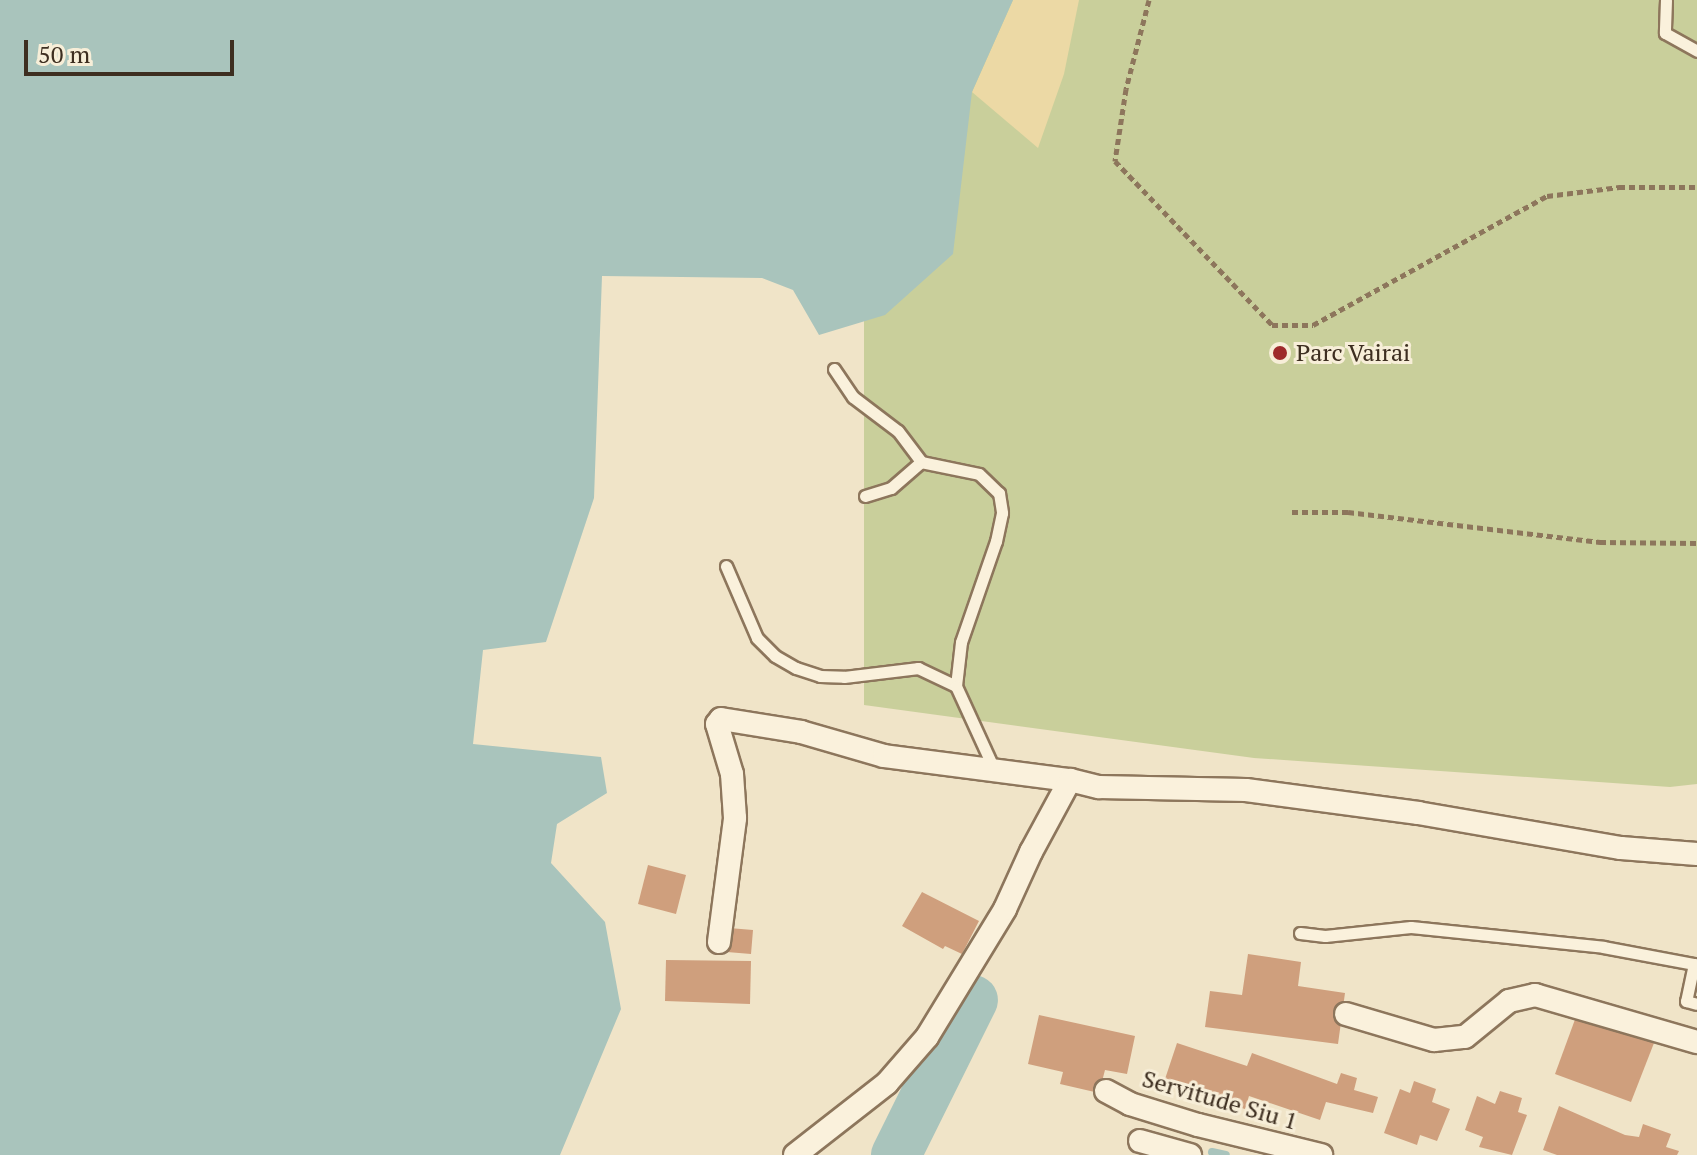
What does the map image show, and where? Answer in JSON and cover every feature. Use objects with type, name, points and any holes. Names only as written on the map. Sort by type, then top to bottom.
[{"type":"street","points":[[719,942],[735,818],[732,774],[717,724],[721,719],[801,732],[884,756],[996,773],[1070,780],[1099,787],[1246,790],[1418,813],[1621,848],[1697,854]]},
{"type":"street","points":[[795,1155],[887,1083],[927,1037],[1005,909],[1031,852],[1070,780]]},
{"type":"street","points":[[1346,1014],[1434,1040],[1465,1037],[1509,1001],[1535,995],[1697,1042]]},
{"type":"street","name":"Servitude Siu 1","points":[[1106,1091],[1130,1104],[1198,1125],[1321,1155]]},
{"type":"street","points":[[1140,1141],[1190,1155]]},
{"type":"lane","points":[[1666,0],[1665,33],[1697,51]]},
{"type":"lane","points":[[834,369],[853,397],[898,431],[921,462],[979,474],[999,493],[1002,513],[996,541],[961,642],[956,686],[996,773]]},
{"type":"lane","points":[[865,496],[891,488],[921,462]]},
{"type":"lane","points":[[726,566],[757,638],[775,656],[796,668],[820,676],[844,677],[918,668],[956,686]]},
{"type":"lane","points":[[1300,933],[1325,936],[1411,927],[1603,947],[1694,964],[1686,1001],[1697,1004]]},
{"type":"path","points":[[1149,0],[1126,89],[1115,161],[1272,325],[1313,325],[1547,196],[1619,187],[1697,187]]},
{"type":"path","points":[[1292,512],[1348,512],[1600,542],[1697,543]]},
{"type":"green space","name":"Parc Vairai","points":[[864,0],[1697,0],[1697,784],[1670,787],[1254,758],[864,705]]},
{"type":"sand","points":[[1013,0],[1079,0],[1064,74],[1038,148],[972,92]]},
{"type":"water","points":[[0,0],[1013,0],[972,92],[953,254],[885,315],[819,335],[793,290],[762,278],[602,276],[594,498],[546,642],[483,650],[473,744],[601,757],[607,793],[557,824],[551,863],[605,922],[621,1009],[560,1155],[0,1155]]},
{"type":"building","points":[[648,865],[686,875],[676,914],[638,904]]},
{"type":"building","points":[[922,892],[979,921],[962,954],[945,946],[943,949],[902,926]]},
{"type":"building","points":[[729,928],[753,930],[751,954],[727,952]]},
{"type":"building","points":[[1248,954],[1301,962],[1298,986],[1345,993],[1338,1044],[1205,1027],[1210,991],[1242,995]]},
{"type":"building","points":[[666,960],[751,961],[750,1004],[665,1001]]},
{"type":"building","points":[[1577,1014],[1654,1043],[1631,1102],[1555,1074]]},
{"type":"building","points":[[1039,1015],[1135,1036],[1127,1074],[1105,1070],[1099,1093],[1060,1084],[1063,1072],[1028,1064]]},
{"type":"building","points":[[1177,1043],[1247,1066],[1252,1053],[1337,1084],[1341,1073],[1357,1078],[1354,1090],[1378,1097],[1373,1113],[1326,1102],[1320,1120],[1249,1096],[1245,1109],[1164,1082]]},
{"type":"building","points":[[1414,1081],[1436,1089],[1432,1102],[1450,1109],[1437,1141],[1420,1135],[1417,1145],[1384,1133],[1400,1089],[1410,1093]]},
{"type":"building","points":[[1500,1091],[1522,1098],[1518,1112],[1527,1115],[1512,1155],[1479,1147],[1483,1137],[1465,1130],[1477,1096],[1495,1104]]},
{"type":"building","points":[[1559,1106],[1625,1135],[1639,1137],[1643,1124],[1671,1134],[1666,1147],[1679,1151],[1677,1155],[1557,1155],[1543,1150]]},
{"type":"waterway","points":[[896,1155],[973,1000]]},
{"type":"waterway","points":[[1212,1152],[1226,1155]]},
{"type":"place","name":"Parc Vairai","points":[[1280,353]]}]
